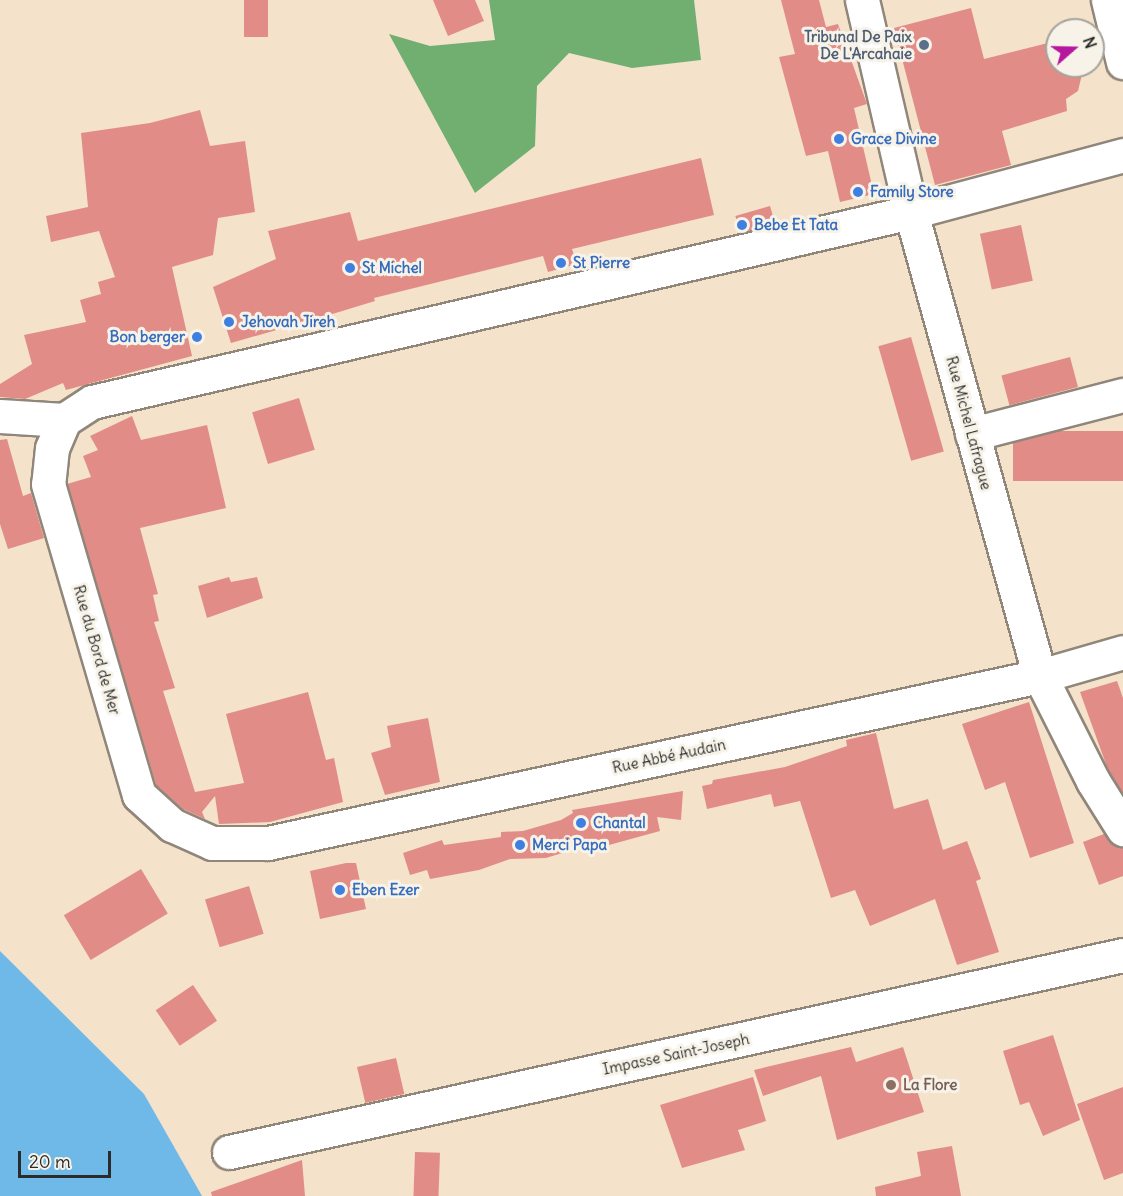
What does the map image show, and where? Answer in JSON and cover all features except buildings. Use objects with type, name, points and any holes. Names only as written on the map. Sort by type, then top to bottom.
[{"type":"street","points":[[1108,0],[1123,62]]},
{"type":"street","name":"Rue Michel Lafrague","points":[[871,2],[911,212],[1040,676],[1093,781],[1123,829]]},
{"type":"street","points":[[0,416],[64,420],[92,402],[911,212],[1123,155]]},
{"type":"street","points":[[972,434],[1123,395]]},
{"type":"street","name":"Rue du Bord de Mer","points":[[64,420],[52,448],[48,484],[139,795],[172,825],[212,843]]},
{"type":"street","name":"Rue Abbé Audain","points":[[212,843],[268,843],[1040,676],[1123,652]]},
{"type":"street","name":"Impasse Saint-Joseph","points":[[229,1152],[1123,955]]},
{"type":"green space","points":[[489,0],[694,0],[701,60],[632,68],[569,53],[537,86],[535,146],[475,193],[389,34],[430,46],[495,40]]},
{"type":"water","points":[[0,951],[144,1094],[202,1196],[0,1196]]},
{"type":"place","name":"Tribunal De Paix De L'Arcahaie","points":[[924,45]]},
{"type":"place","name":"Grace Divine","points":[[839,139]]},
{"type":"place","name":"Family Store","points":[[858,192]]},
{"type":"place","name":"Bebe Et Tata","points":[[742,225]]},
{"type":"place","name":"St Pierre","points":[[561,263]]},
{"type":"place","name":"St Michel","points":[[350,268]]},
{"type":"place","name":"Jehovah Jireh","points":[[229,322]]},
{"type":"place","name":"Bon berger","points":[[197,337]]},
{"type":"place","name":"Chantal","points":[[581,823]]},
{"type":"place","name":"Merci Papa","points":[[520,845]]},
{"type":"place","name":"Eben Ezer","points":[[340,890]]},
{"type":"place","name":"La Flore","points":[[891,1085]]}]
